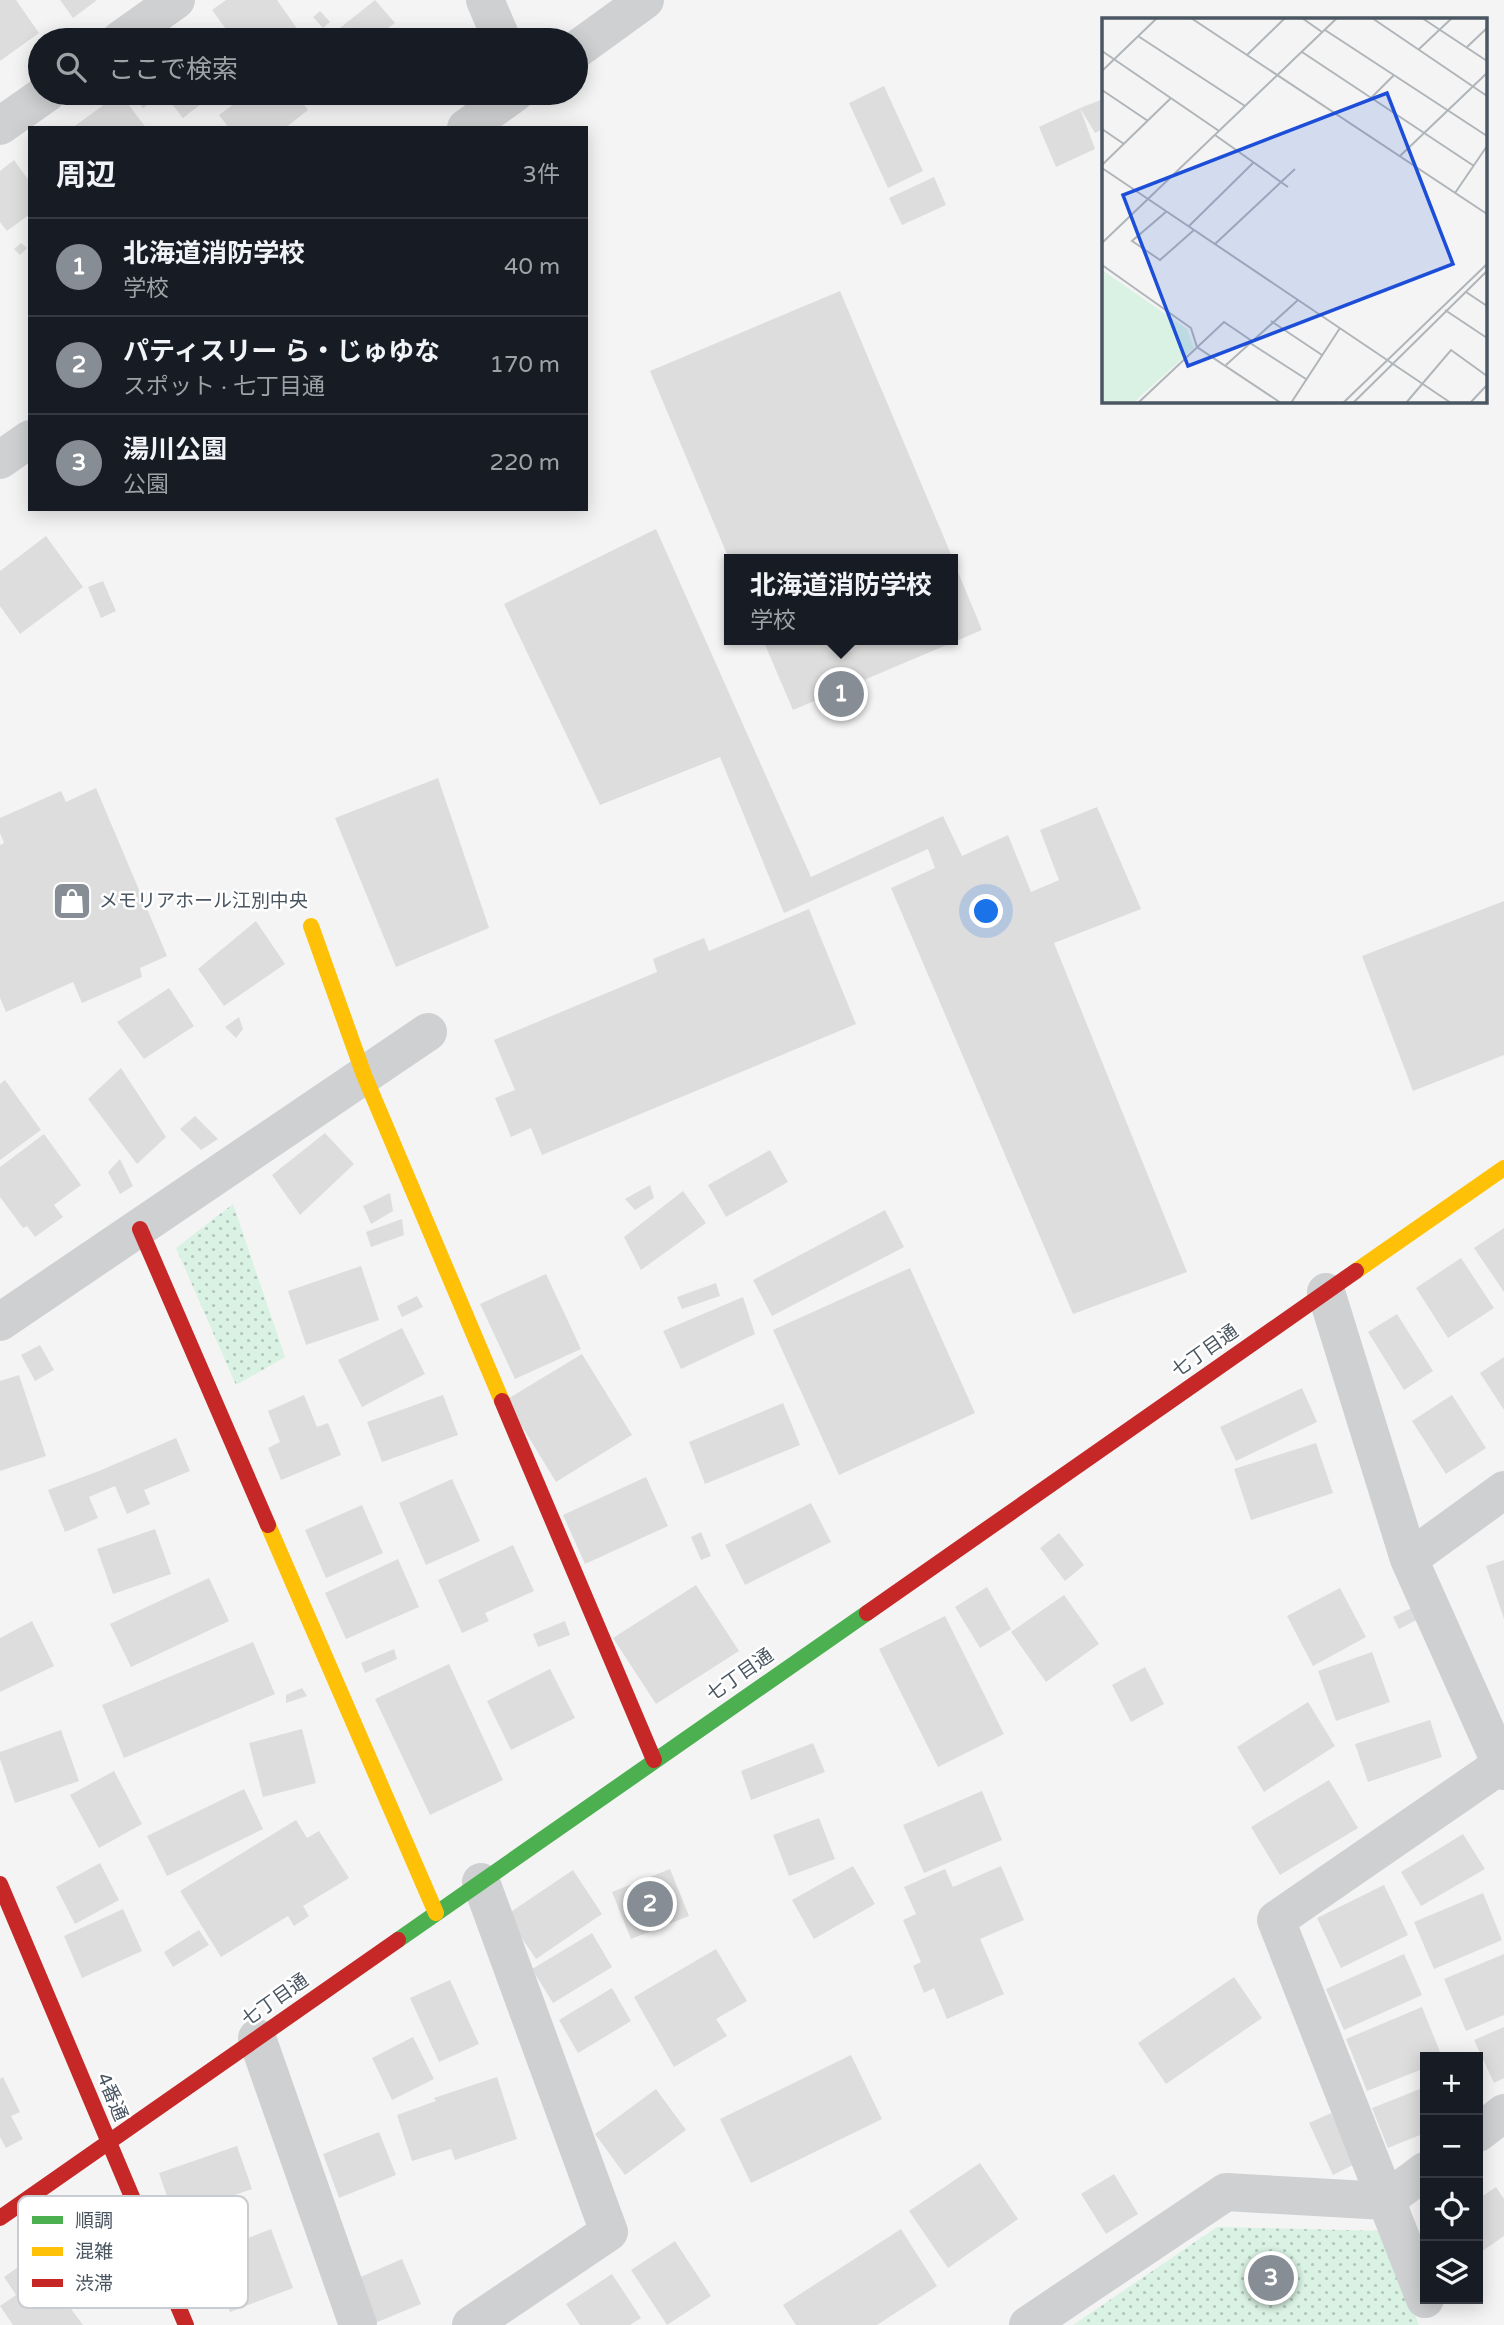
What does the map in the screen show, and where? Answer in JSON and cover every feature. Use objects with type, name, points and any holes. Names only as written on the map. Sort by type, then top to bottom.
[{"type":"street","points":[[137,28],[176,0]]},
{"type":"street","points":[[485,0],[497,28]]},
{"type":"street","points":[[588,41],[645,0]]},
{"type":"street","points":[[0,126],[30,105]]},
{"type":"street","points":[[469,126],[498,105]]},
{"type":"street","points":[[0,460],[28,440]]},
{"type":"street","points":[[311,926],[364,1075],[654,1760]]},
{"type":"street","points":[[0,1322],[428,1032]]},
{"type":"street","name":"七丁目通","points":[[31,2196],[1504,1168]]},
{"type":"street","points":[[140,1228],[436,1913]]},
{"type":"street","points":[[1326,1292],[1409,1559],[1503,1768],[1276,1920],[1420,2287]]},
{"type":"street","points":[[1409,1559],[1504,1490]]},
{"type":"street","points":[[471,2325],[609,2232],[481,1882]]},
{"type":"street","name":"4番通","points":[[0,1884],[131,2196]]},
{"type":"street","points":[[257,2038],[358,2325]]},
{"type":"street","points":[[1483,2129],[1504,2113]]},
{"type":"street","points":[[1028,2325],[1226,2192],[1385,2201],[1420,2175]]},
{"type":"street","name":"七丁目通","points":[[0,2218],[18,2205]]},
{"type":"street","points":[[1427,2304],[1436,2325]]},
{"type":"street","name":"4番通","points":[[179,2308],[186,2325]]},
{"type":"green space","points":[[233,1204],[285,1357],[236,1385],[176,1248]]},
{"type":"green space","points":[[1217,2227],[1383,2231],[1419,2325],[1073,2325]]},
{"type":"building","points":[[0,0],[16,0],[36,28],[28,28],[28,41],[0,61]]},
{"type":"building","points":[[60,0],[97,0],[73,18]]},
{"type":"building","points":[[226,0],[277,0],[297,28],[225,28],[212,10]]},
{"type":"building","points":[[375,0],[395,23],[388,28],[340,28]]},
{"type":"building","points":[[320,11],[330,22],[323,28],[313,17]]},
{"type":"building","points":[[884,86],[923,171],[888,188],[849,103]]},
{"type":"building","points":[[1102,99],[1102,130],[1095,133],[1080,108]]},
{"type":"building","points":[[104,105],[129,105],[145,126],[75,126]]},
{"type":"building","points":[[173,105],[200,105],[183,118]]},
{"type":"building","points":[[233,105],[304,105],[308,110],[288,126],[227,126],[219,115]]},
{"type":"building","points":[[1080,108],[1095,149],[1056,167],[1039,127]]},
{"type":"building","points":[[14,160],[28,179],[28,215],[7,231],[0,222],[0,171]]},
{"type":"building","points":[[934,177],[946,205],[902,225],[889,198]]},
{"type":"building","points":[[21,243],[27,248],[20,255],[14,249]]},
{"type":"building","points":[[840,291],[951,554],[727,554],[650,371]]},
{"type":"building","points":[[656,529],[811,877],[943,816],[962,856],[1008,835],[1031,892],[1059,880],[1040,830],[1097,807],[1141,909],[1054,943],[1187,1272],[1073,1314],[891,888],[935,868],[928,849],[784,913],[720,757],[600,805],[504,604]]},
{"type":"building","points":[[46,536],[83,587],[20,634],[0,606],[0,571]]},
{"type":"building","points":[[958,572],[982,630],[958,640]]},
{"type":"building","points":[[103,581],[116,611],[101,618],[88,587]]},
{"type":"building","points":[[765,645],[947,645],[793,710]]},
{"type":"building","points":[[438,778],[489,928],[396,967],[335,818]]},
{"type":"building","name":"メモリアホール江別中央","points":[[96,788],[167,956],[140,968],[142,977],[82,1003],[73,982],[6,1012],[0,998],[0,845],[4,843],[0,833],[0,818],[61,791],[66,802]]},
{"type":"building","points":[[1504,901],[1504,1055],[1413,1091],[1362,956]]},
{"type":"building","points":[[809,909],[856,1024],[542,1155],[531,1128],[511,1137],[495,1098],[515,1090],[494,1040],[657,972],[653,959],[704,938],[709,951]]},
{"type":"building","points":[[256,921],[285,964],[224,1006],[198,969]]},
{"type":"building","points":[[169,988],[194,1026],[144,1059],[117,1022]]},
{"type":"building","points":[[239,1017],[243,1029],[236,1038],[225,1027]]},
{"type":"building","points":[[121,1068],[166,1137],[137,1164],[88,1099]]},
{"type":"building","points":[[5,1080],[41,1130],[0,1160],[0,1084]]},
{"type":"building","points":[[195,1116],[218,1139],[201,1150],[180,1129]]},
{"type":"building","points":[[325,1133],[354,1164],[300,1215],[272,1175]]},
{"type":"building","points":[[44,1134],[81,1185],[54,1205],[63,1217],[35,1237],[27,1226],[23,1228],[0,1197],[0,1167]]},
{"type":"building","points":[[770,1150],[788,1182],[726,1217],[708,1185]]},
{"type":"building","points":[[120,1159],[133,1186],[120,1194],[108,1172]]},
{"type":"building","points":[[650,1185],[654,1198],[635,1210],[625,1199]]},
{"type":"building","points":[[683,1191],[706,1223],[641,1270],[624,1237]]},
{"type":"building","points":[[390,1193],[393,1211],[371,1224],[363,1206]]},
{"type":"building","points":[[885,1210],[904,1247],[772,1316],[753,1280]]},
{"type":"building","points":[[402,1219],[404,1235],[371,1247],[366,1232]]},
{"type":"building","points":[[1504,1228],[1504,1292],[1474,1248]]},
{"type":"building","points":[[1461,1258],[1494,1308],[1448,1338],[1416,1288]]},
{"type":"building","points":[[361,1266],[379,1320],[306,1345],[288,1291]]},
{"type":"building","points":[[910,1268],[975,1413],[839,1475],[773,1330]]},
{"type":"building","points":[[546,1274],[581,1349],[515,1379],[480,1304]]},
{"type":"building","points":[[716,1283],[720,1296],[682,1309],[677,1297]]},
{"type":"building","points":[[417,1296],[423,1307],[402,1317],[397,1306]]},
{"type":"building","points":[[743,1297],[755,1334],[681,1369],[663,1331]]},
{"type":"building","points":[[1397,1314],[1433,1371],[1404,1390],[1368,1332]]},
{"type":"building","points":[[402,1328],[425,1374],[362,1407],[338,1360]]},
{"type":"building","points":[[40,1345],[54,1370],[35,1381],[21,1355]]},
{"type":"building","points":[[582,1354],[632,1435],[556,1482],[506,1400]]},
{"type":"building","points":[[1504,1357],[1504,1410],[1480,1373]]},
{"type":"building","points":[[19,1375],[46,1456],[0,1471],[0,1381]]},
{"type":"building","points":[[1302,1388],[1317,1422],[1236,1461],[1220,1427]]},
{"type":"building","points":[[304,1395],[317,1427],[328,1423],[341,1455],[281,1480],[268,1448],[280,1442],[268,1411]]},
{"type":"building","points":[[443,1395],[458,1435],[382,1462],[367,1422]]},
{"type":"building","points":[[1452,1395],[1486,1448],[1446,1474],[1412,1421]]},
{"type":"building","points":[[783,1403],[800,1445],[705,1484],[689,1442]]},
{"type":"building","points":[[176,1438],[190,1471],[144,1490],[150,1504],[127,1514],[115,1486],[89,1497],[98,1518],[65,1532],[48,1490]]},
{"type":"building","points":[[1316,1443],[1333,1493],[1251,1520],[1234,1469]]},
{"type":"building","points":[[646,1477],[668,1526],[585,1564],[563,1515]]},
{"type":"building","points":[[452,1479],[480,1541],[426,1565],[399,1503]]},
{"type":"building","points":[[811,1503],[831,1542],[745,1585],[725,1545]]},
{"type":"building","points":[[362,1505],[383,1553],[326,1578],[305,1530]]},
{"type":"building","points":[[155,1529],[171,1574],[113,1594],[97,1549]]},
{"type":"building","points":[[701,1532],[711,1556],[701,1560],[691,1537]]},
{"type":"building","points":[[1059,1533],[1084,1565],[1065,1581],[1040,1548]]},
{"type":"building","points":[[513,1545],[534,1591],[485,1613],[489,1621],[462,1633],[438,1580]]},
{"type":"building","points":[[398,1559],[419,1607],[346,1639],[325,1593]]},
{"type":"building","points":[[1504,1560],[1504,1619],[1486,1566]]},
{"type":"building","points":[[209,1578],[229,1621],[131,1667],[110,1624]]},
{"type":"building","points":[[696,1585],[739,1651],[656,1704],[613,1638]]},
{"type":"building","points":[[987,1587],[1011,1629],[980,1648],[955,1607]]},
{"type":"building","points":[[1340,1588],[1366,1637],[1313,1666],[1287,1616]]},
{"type":"building","points":[[1064,1595],[1099,1644],[1046,1682],[1011,1632]]},
{"type":"building","points":[[1422,1603],[1428,1614],[1399,1629],[1393,1617]]},
{"type":"building","points":[[945,1616],[1004,1734],[938,1767],[879,1649]]},
{"type":"building","points":[[32,1621],[54,1666],[0,1692],[0,1638]]},
{"type":"building","points":[[565,1621],[570,1635],[538,1647],[533,1634]]},
{"type":"building","points":[[253,1642],[275,1694],[124,1758],[102,1705]]},
{"type":"building","points":[[394,1649],[397,1659],[365,1673],[361,1663]]},
{"type":"building","points":[[1372,1652],[1390,1702],[1336,1721],[1318,1671]]},
{"type":"building","points":[[449,1664],[503,1780],[430,1815],[375,1699]]},
{"type":"building","points":[[1145,1667],[1164,1704],[1131,1722],[1112,1685]]},
{"type":"building","points":[[550,1669],[575,1718],[511,1750],[487,1701]]},
{"type":"building","points":[[302,1688],[307,1696],[286,1703],[286,1695]]},
{"type":"building","points":[[1308,1702],[1335,1746],[1264,1792],[1237,1747]]},
{"type":"building","points":[[1430,1720],[1442,1757],[1368,1782],[1355,1744]]},
{"type":"building","points":[[302,1729],[316,1783],[263,1797],[249,1743]]},
{"type":"building","points":[[61,1730],[79,1781],[15,1803],[0,1752]]},
{"type":"building","points":[[813,1743],[825,1772],[751,1800],[741,1771]]},
{"type":"building","points":[[114,1771],[142,1824],[99,1848],[70,1795]]},
{"type":"building","points":[[1329,1780],[1358,1828],[1280,1875],[1251,1827]]},
{"type":"building","points":[[244,1789],[263,1829],[167,1876],[147,1836]]},
{"type":"building","points":[[982,1791],[1002,1840],[924,1873],[903,1825]]},
{"type":"building","points":[[819,1818],[835,1859],[789,1876],[773,1835]]},
{"type":"building","points":[[296,1820],[307,1838],[319,1831],[349,1878],[303,1906],[309,1916],[294,1926],[288,1916],[221,1957],[180,1891]]},
{"type":"building","points":[[1463,1834],[1485,1869],[1421,1906],[1401,1872]]},
{"type":"building","points":[[100,1863],[119,1900],[75,1924],[56,1887]]},
{"type":"building","points":[[853,1866],[875,1904],[814,1939],[792,1900]]},
{"type":"building","points":[[1001,1866],[1024,1920],[980,1939],[1004,1994],[947,2019],[934,1988],[924,1993],[913,1966],[921,1962],[903,1920],[916,1914],[904,1887],[945,1869],[953,1887]]},
{"type":"building","points":[[670,1869],[689,1916],[631,1939],[612,1892]]},
{"type":"building","points":[[573,1870],[602,1914],[536,1959],[506,1915]]},
{"type":"building","points":[[1384,1885],[1408,1935],[1341,1968],[1317,1918]]},
{"type":"building","points":[[1483,1893],[1502,1940],[1434,1969],[1414,1922]]},
{"type":"building","points":[[123,1909],[142,1951],[82,1978],[64,1936]]},
{"type":"building","points":[[199,1930],[209,1945],[173,1967],[164,1952]]},
{"type":"building","points":[[592,1933],[612,1967],[553,2003],[532,1969]]},
{"type":"building","points":[[716,1949],[747,2001],[716,2019],[727,2036],[674,2067],[634,1997]]},
{"type":"building","points":[[1404,1954],[1422,1995],[1344,2030],[1326,1989]]},
{"type":"building","points":[[1504,1954],[1504,2015],[1466,2031],[1444,1979]]},
{"type":"building","points":[[1234,1977],[1262,2018],[1166,2084],[1138,2043]]},
{"type":"building","points":[[450,1980],[479,2044],[439,2062],[410,1998]]},
{"type":"building","points":[[612,1988],[631,2021],[578,2053],[559,2020]]},
{"type":"building","points":[[1422,2007],[1440,2052],[1420,2052],[1420,2070],[1367,2091],[1346,2039]]},
{"type":"building","points":[[1504,2027],[1504,2078],[1494,2083],[1483,2059],[1483,2052],[1480,2052],[1474,2040]]},
{"type":"building","points":[[413,2037],[434,2079],[392,2100],[372,2058]]},
{"type":"building","points":[[851,2055],[882,2119],[751,2183],[720,2119]]},
{"type":"building","points":[[3,2077],[20,2112],[11,2116],[23,2139],[6,2148],[0,2137],[0,2079]]},
{"type":"building","points":[[497,2077],[517,2139],[455,2160],[451,2149],[412,2161],[397,2115],[436,2101],[434,2098]]},
{"type":"building","points":[[656,2089],[686,2130],[625,2175],[595,2134]]},
{"type":"building","points":[[1420,2089],[1420,2135],[1388,2148],[1372,2108]]},
{"type":"building","points":[[1331,2113],[1355,2164],[1333,2175],[1309,2123]]},
{"type":"building","points":[[379,2132],[396,2175],[339,2198],[323,2154]]},
{"type":"building","points":[[237,2146],[252,2189],[232,2196],[167,2196],[159,2173]]},
{"type":"building","points":[[980,2163],[1018,2219],[948,2268],[909,2211]]},
{"type":"building","points":[[1114,2174],[1138,2214],[1106,2234],[1081,2194]]},
{"type":"building","points":[[1496,2187],[1504,2199],[1504,2236],[1483,2251],[1483,2241],[1483,2196]]},
{"type":"building","points":[[271,2229],[293,2288],[248,2305],[248,2238]]},
{"type":"building","points":[[901,2229],[937,2286],[877,2325],[796,2325],[783,2305]]},
{"type":"building","points":[[675,2241],[711,2296],[667,2325],[631,2270]]},
{"type":"building","points":[[402,2259],[421,2304],[375,2323],[356,2279]]},
{"type":"building","points":[[18,2267],[18,2308],[70,2308],[83,2325],[13,2325],[0,2306],[16,2295],[4,2277]]},
{"type":"building","points":[[612,2274],[641,2318],[630,2325],[580,2325],[566,2304]]},
{"type":"traffic: fast","points":[[398,1940],[867,1613]]},
{"type":"traffic: slow","points":[[311,926],[364,1075],[502,1401]]},
{"type":"traffic: slow","points":[[1356,1271],[1504,1168]]},
{"type":"traffic: slow","points":[[268,1525],[436,1913]]},
{"type":"traffic: jam","points":[[140,1229],[268,1525]]},
{"type":"traffic: jam","points":[[867,1613],[1356,1271]]},
{"type":"traffic: jam","points":[[502,1401],[654,1760]]},
{"type":"traffic: jam","points":[[0,1884],[132,2196]]},
{"type":"traffic: jam","points":[[31,2196],[398,1940]]},
{"type":"traffic: jam","points":[[0,2218],[18,2205]]},
{"type":"traffic: jam","points":[[179,2308],[186,2325]]},
{"type":"place","name":"北海道消防学校","points":[[841,694]]},
{"type":"place","name":"メモリアホール江別中央","points":[[72,901]]},
{"type":"place","name":"パティスリー ら・じゅゆな","points":[[650,1904]]},
{"type":"place","name":"湯川公園","points":[[1271,2278]]}]
